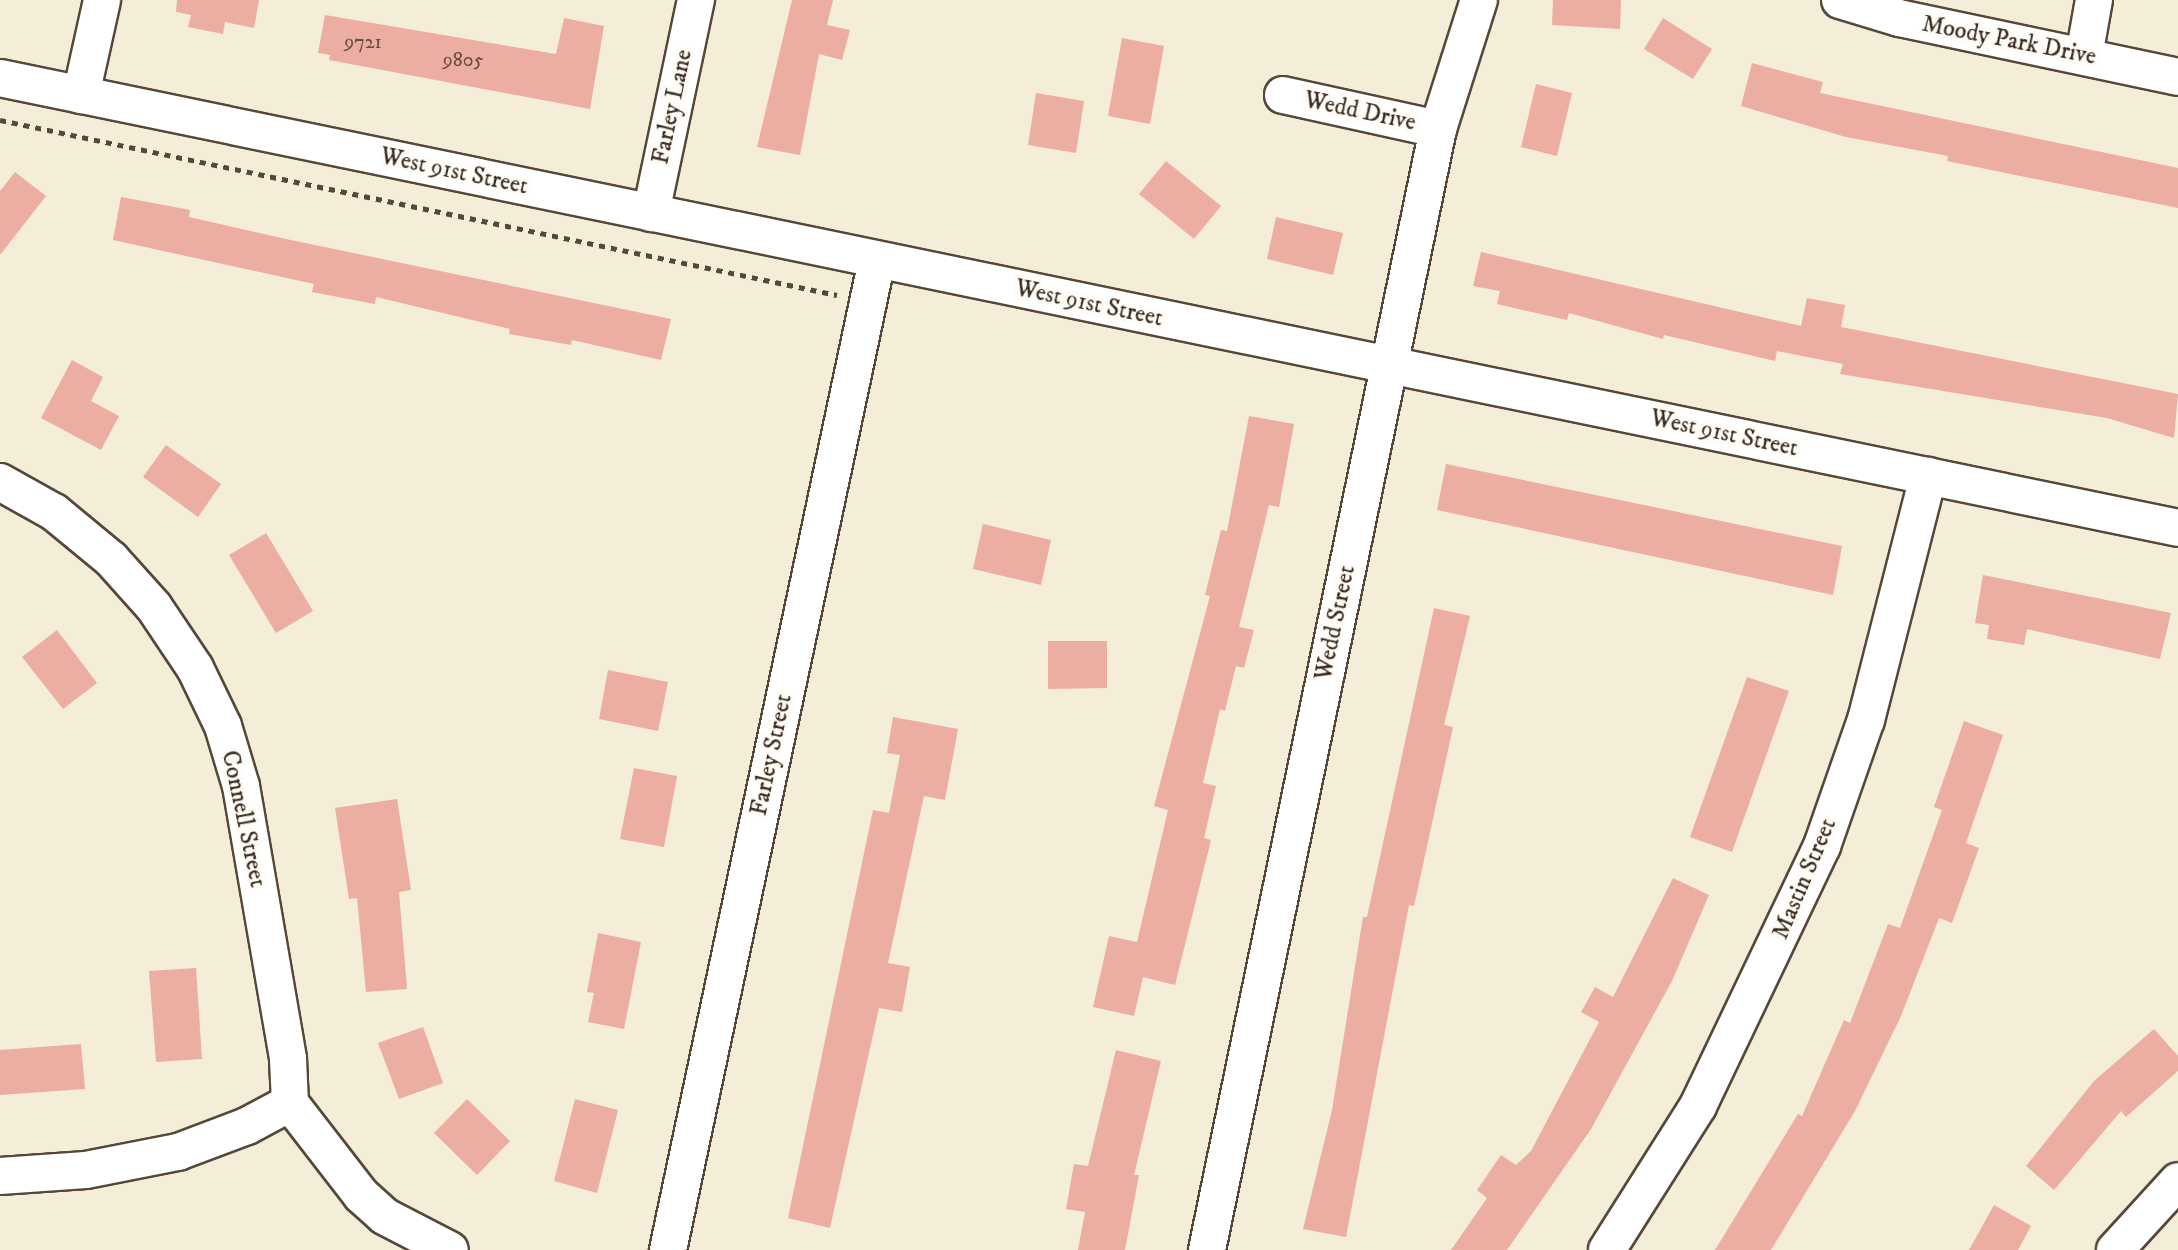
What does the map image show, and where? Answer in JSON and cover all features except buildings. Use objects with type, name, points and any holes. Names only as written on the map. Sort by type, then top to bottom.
[{"type":"street","points":[[81,95],[102,0]]},
{"type":"street","name":"Farley Lane","points":[[651,213],[696,0]]},
{"type":"street","name":"Wedd Street","points":[[1207,1250],[1438,129],[1479,0]]},
{"type":"street","name":"Moody Park Drive","points":[[1840,0],[1899,18],[2178,77]]},
{"type":"street","points":[[2084,56],[2094,0]]},
{"type":"street","name":"West 91st Street","points":[[0,78],[2178,528]]},
{"type":"street","name":"Wedd Drive","points":[[1283,95],[1438,129]]},
{"type":"street","name":"Farley Street","points":[[668,1250],[877,260]]},
{"type":"street","name":"Mastin Street","points":[[1607,1250],[1698,1106],[1822,846],[1866,720],[1928,476]]},
{"type":"street","name":"Connell Street","points":[[0,482],[54,512],[111,559],[179,644],[223,726],[241,786],[288,1059],[290,1103]]},
{"type":"street","points":[[0,1176],[86,1170],[178,1152],[290,1103],[322,1149],[384,1216],[450,1250]]},
{"type":"street","points":[[2115,1250],[2178,1181]]},
{"type":"path","points":[[0,120],[836,296],[877,260]]}]
